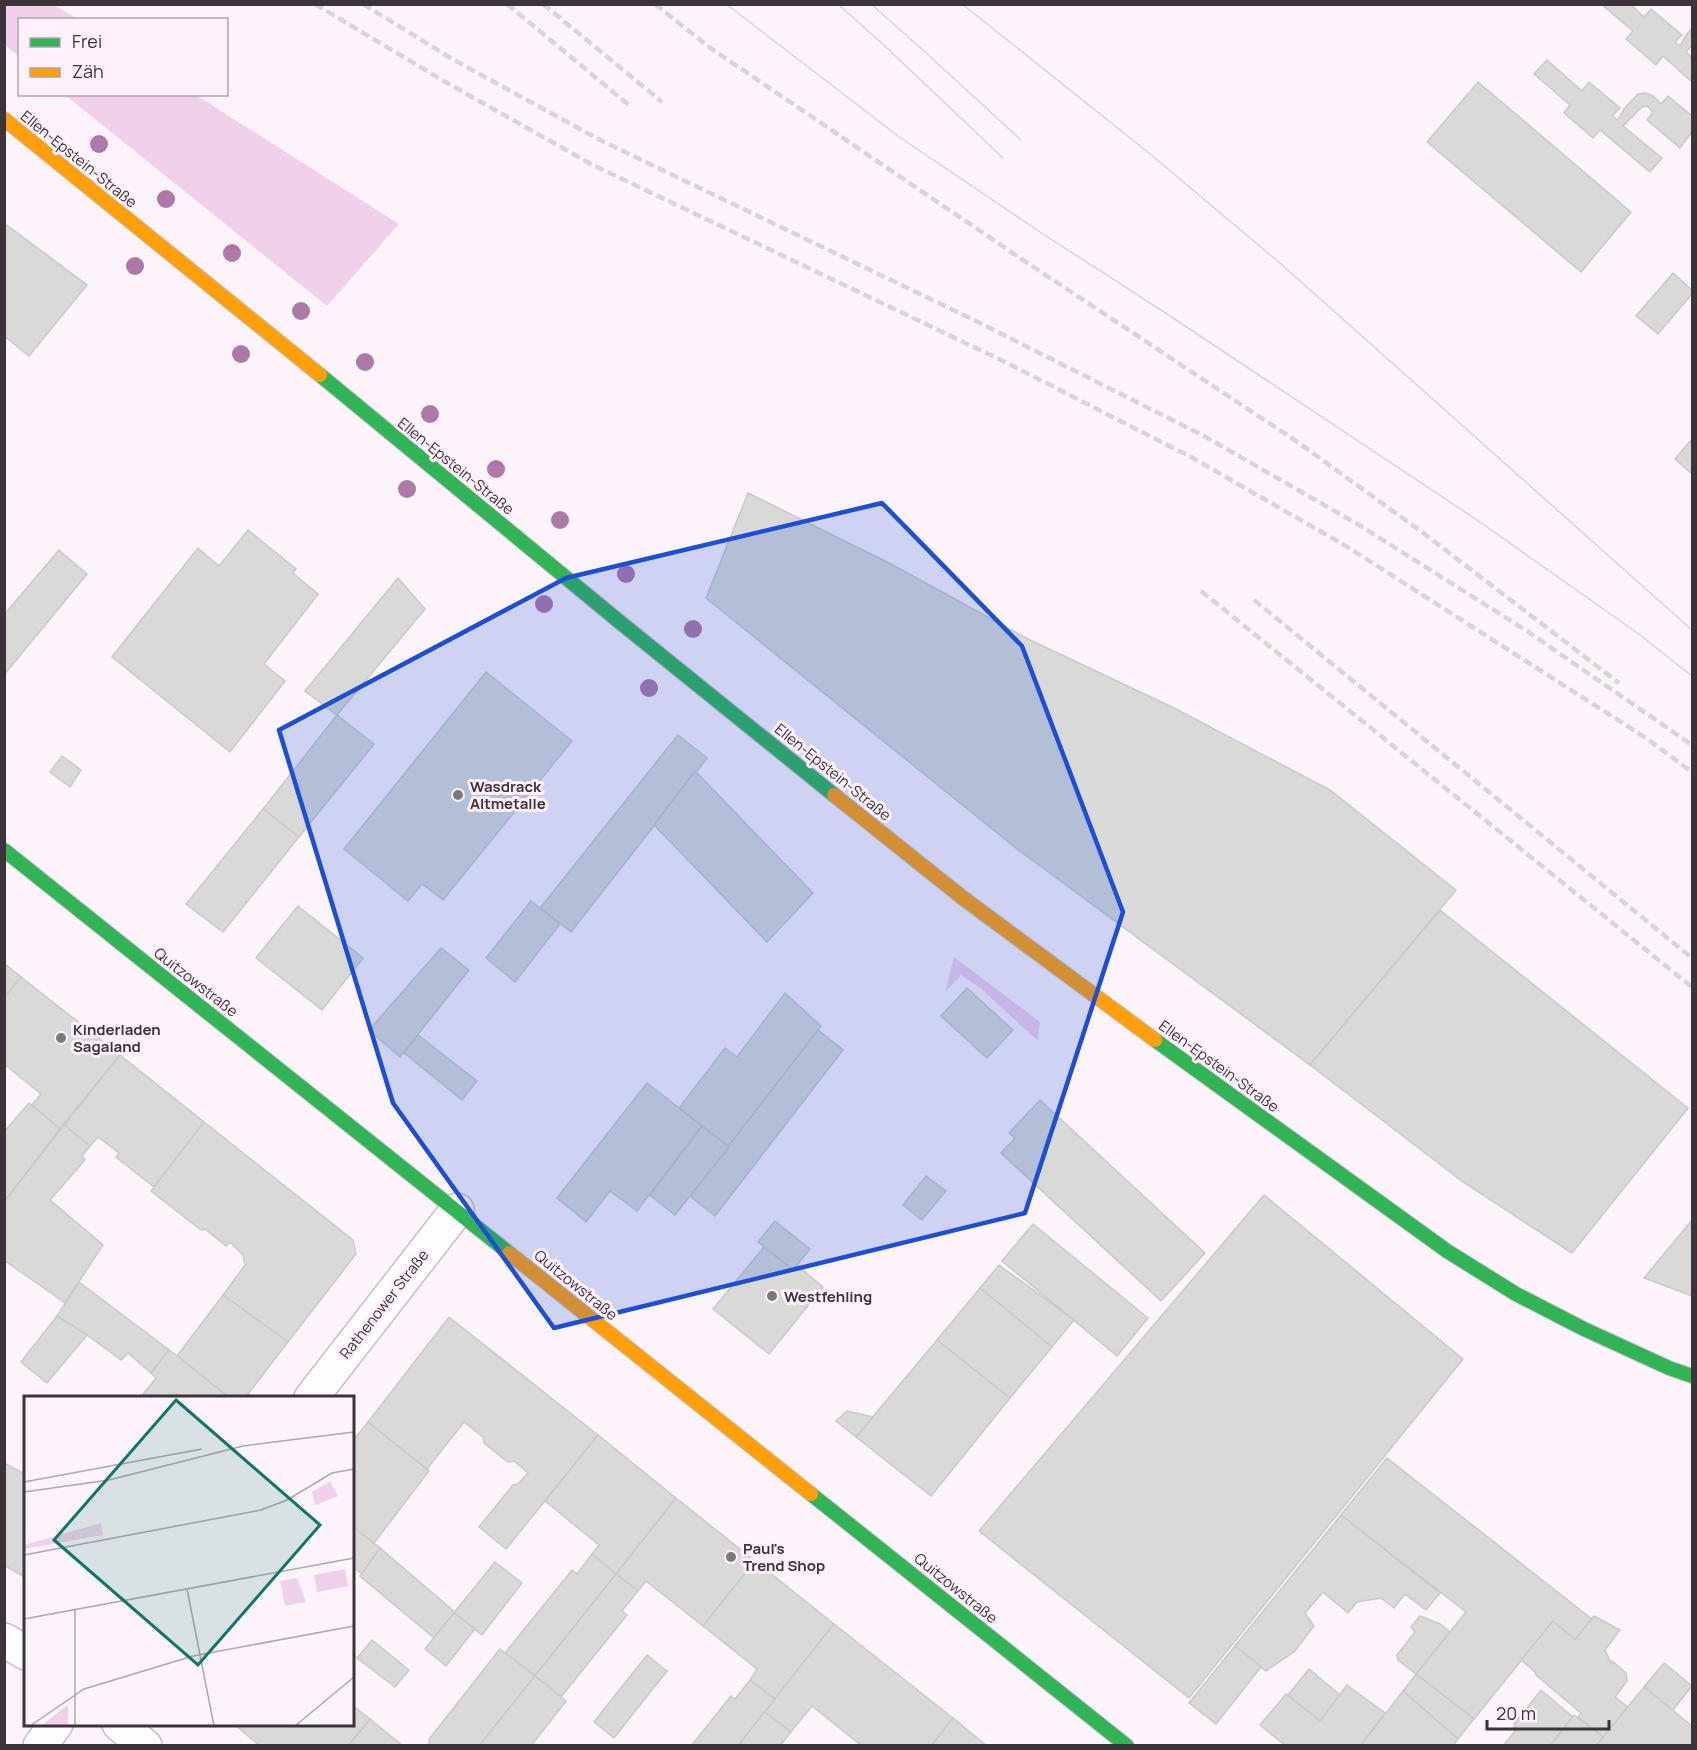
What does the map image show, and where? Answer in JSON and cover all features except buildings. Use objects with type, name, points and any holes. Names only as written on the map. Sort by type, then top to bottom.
[{"type":"main road","name":"Ellen-Epstein-Straße","points":[[4,119],[963,898],[1447,1251],[1516,1294],[1584,1329],[1669,1368],[1692,1376]]},
{"type":"main road","name":"Quitzowstraße","points":[[4,850],[1127,1746]]},
{"type":"street","name":"Rathenower Straße","points":[[313,1396],[457,1210]]},
{"type":"street","points":[[4,1640],[24,1652]]},
{"type":"street","points":[[40,1746],[55,1726]]},
{"type":"street","points":[[120,1726],[145,1746]]},
{"type":"highlighted area","points":[[882,503],[1022,646],[1123,912],[1025,1213],[554,1328],[393,1103],[279,730],[566,578]]},
{"type":"shaded area","points":[[4,5],[54,5],[76,18],[18,18],[18,56],[5,45]]},
{"type":"shaded area","points":[[66,96],[198,96],[399,224],[327,306]]},
{"type":"shaded area","points":[[954,957],[1040,1022],[1038,1041],[980,988],[961,975],[945,992]]},
{"type":"tram line","points":[[726,4],[898,136],[1477,520],[1636,632],[1692,676]]},
{"type":"tram line","points":[[838,4],[1003,158]]},
{"type":"tram line","points":[[871,4],[1021,140]]},
{"type":"tram line","points":[[962,4],[1149,153],[1281,264],[1692,630]]},
{"type":"railway","points":[[315,4],[442,80],[591,164],[1001,360],[1191,457],[1346,546],[1646,738],[1692,772]]},
{"type":"railway","points":[[363,4],[454,60],[600,140],[972,319],[1204,436],[1359,525],[1527,631],[1692,745]]},
{"type":"railway","points":[[507,4],[630,106]]},
{"type":"railway","points":[[543,4],[662,102]]},
{"type":"railway","points":[[655,4],[709,47],[1023,260],[1296,441],[1422,532],[1619,683]]},
{"type":"railway","points":[[1201,591],[1692,987]]},
{"type":"railway","points":[[1254,600],[1692,958]]},
{"type":"traffic: fast","points":[[320,375],[834,795]]},
{"type":"traffic: fast","points":[[4,850],[509,1253]]},
{"type":"traffic: fast","points":[[1155,1040],[1447,1251],[1516,1294],[1584,1329],[1669,1368],[1692,1376]]},
{"type":"traffic: fast","points":[[811,1494],[1127,1746]]},
{"type":"traffic: slow","points":[[4,119],[320,375]]},
{"type":"traffic: slow","points":[[834,795],[963,898],[1155,1040]]},
{"type":"traffic: slow","points":[[509,1253],[811,1494]]},
{"type":"place","name":"Wasdrack Altmetalle","points":[[458,795]]},
{"type":"place","name":"Kinderladen Sagaland","points":[[61,1038]]},
{"type":"place","name":"Westfehling","points":[[772,1296]]},
{"type":"place","name":"Paul's Trend Shop","points":[[731,1557]]}]
